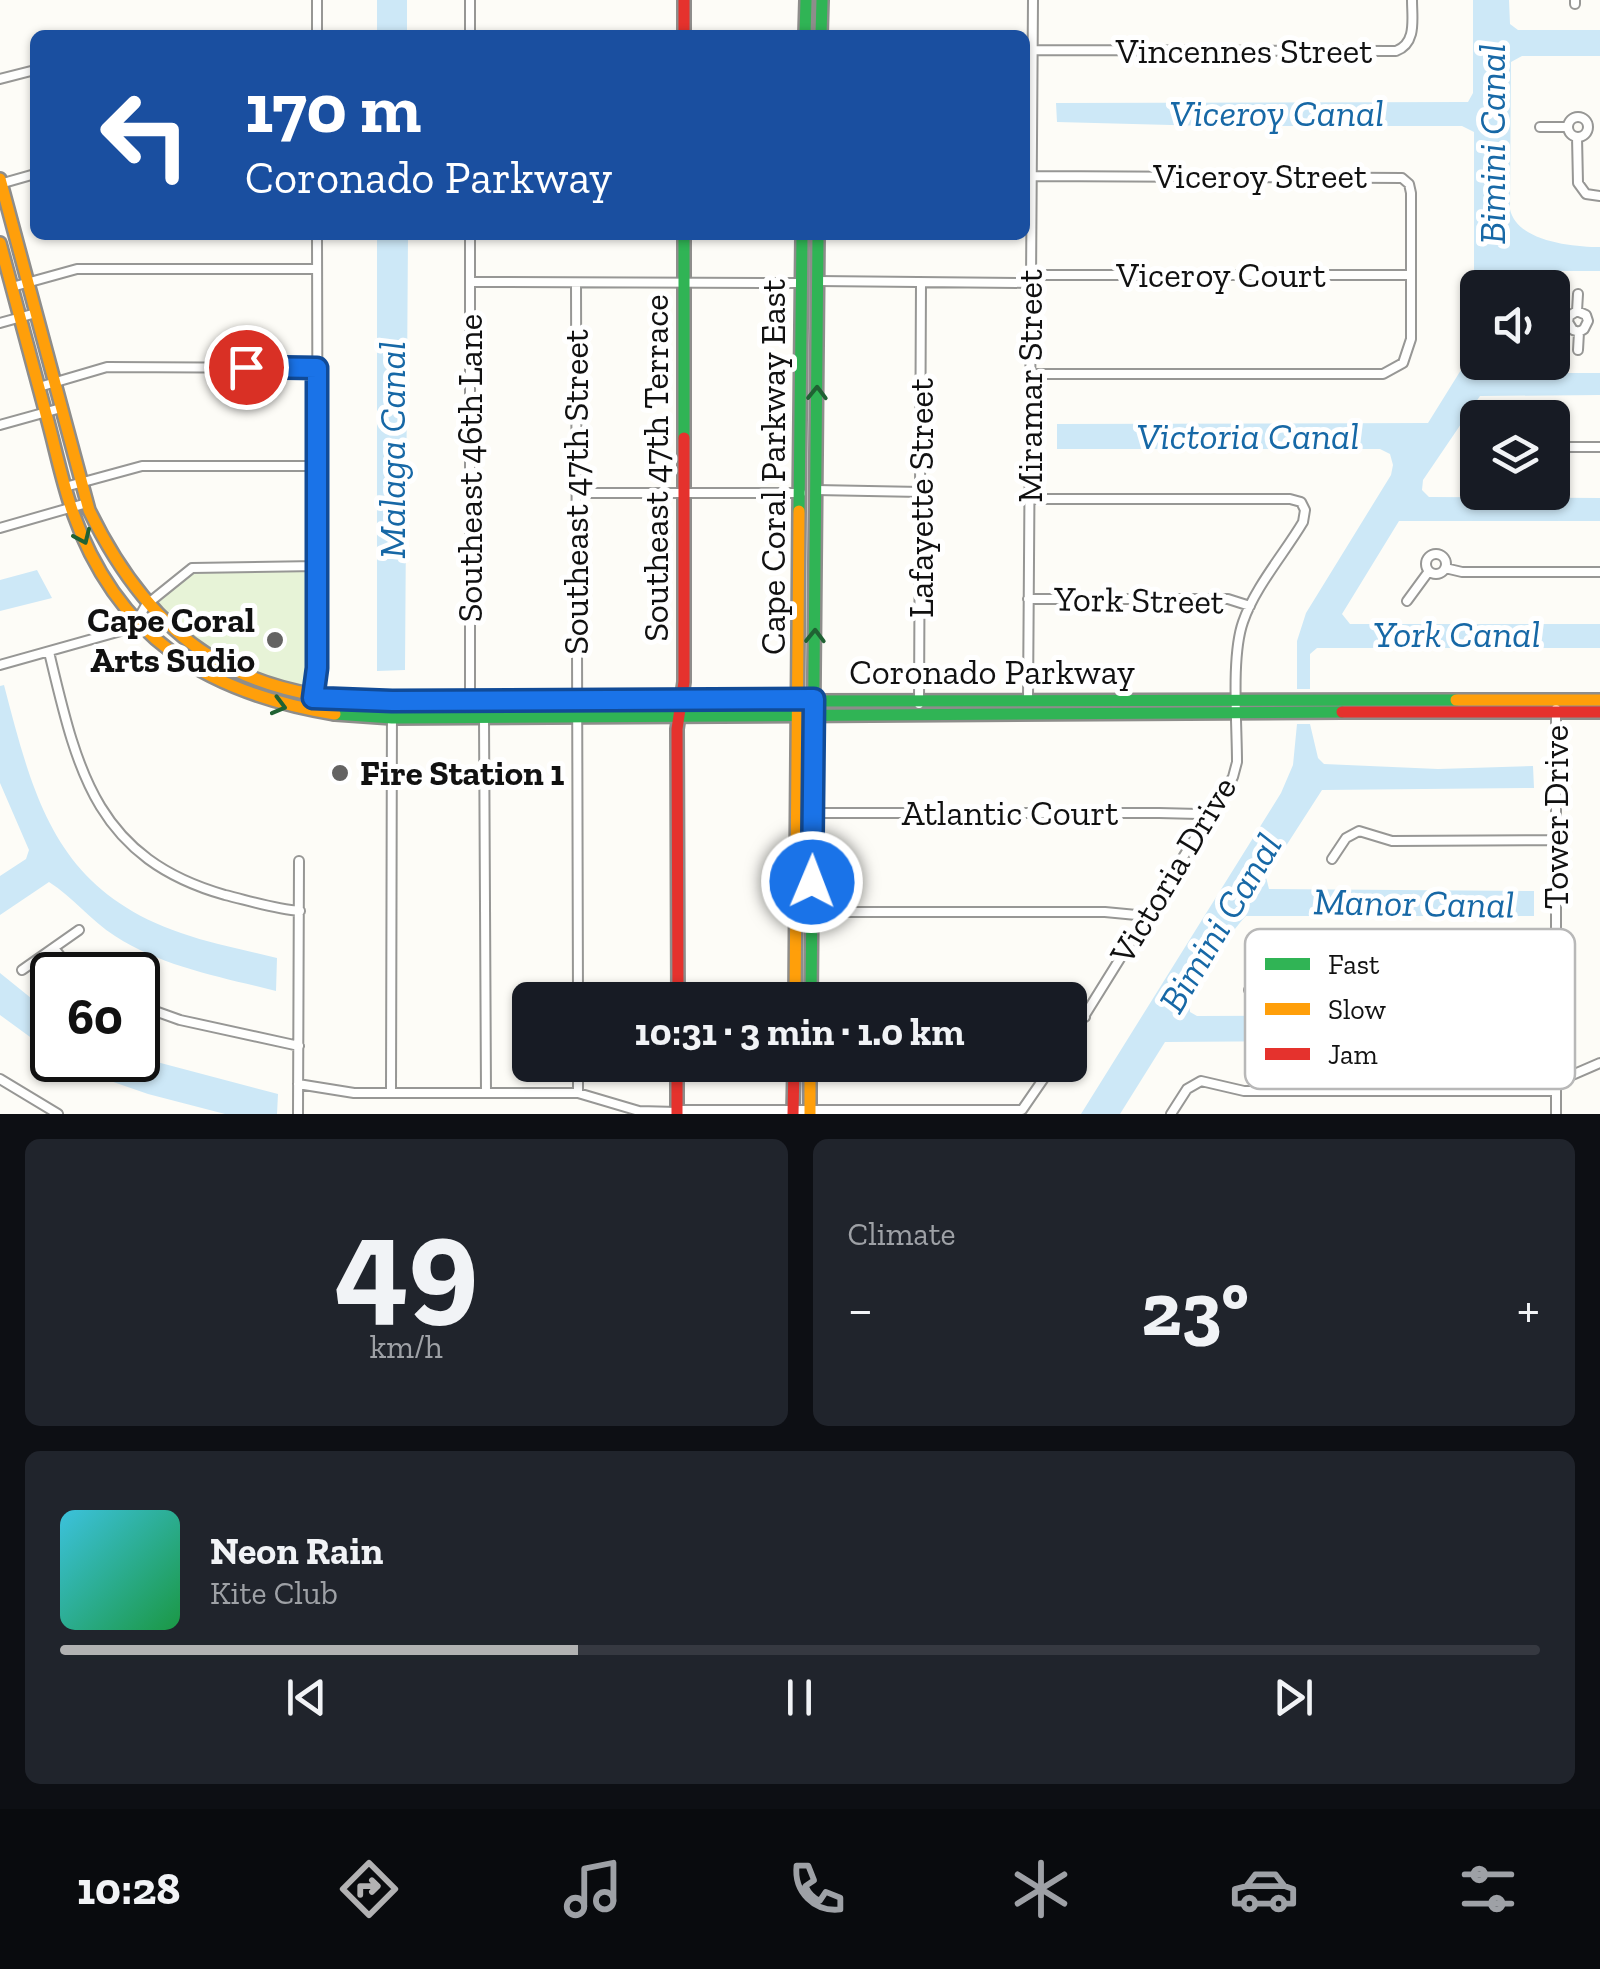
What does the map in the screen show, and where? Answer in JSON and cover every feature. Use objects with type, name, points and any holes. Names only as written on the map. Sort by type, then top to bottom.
[{"type":"street","points":[[317,0],[317,30]]},
{"type":"street","points":[[470,0],[470,30]]},
{"type":"street","points":[[684,0],[684,30]]},
{"type":"street","points":[[805,30],[806,0]]},
{"type":"street","points":[[821,30],[822,0]]},
{"type":"street","name":"Miramar Street","points":[[1030,94],[1033,0]]},
{"type":"street","name":"Vincennes Street","points":[[1033,50],[1396,50],[1410,39],[1412,0]]},
{"type":"street","points":[[0,80],[30,71]]},
{"type":"street","points":[[1578,118],[1584,119],[1588,127],[1584,135],[1577,137],[1568,127],[1578,118]]},
{"type":"street","points":[[1540,127],[1568,127]]},
{"type":"street","points":[[1588,127],[1600,127]]},
{"type":"street","points":[[1577,137],[1578,183],[1586,194],[1600,196]]},
{"type":"street","name":"Miramar Street","points":[[1028,706],[1030,150]]},
{"type":"street","points":[[0,182],[30,175]]},
{"type":"street","name":"Viceroy Street","points":[[1030,374],[1388,373],[1404,362],[1410,350],[1411,275],[1411,190],[1399,177],[1032,176]]},
{"type":"street","name":"Coronado Parkway","points":[[0,182],[88,504],[113,561],[146,605],[194,648],[228,669],[268,686],[313,698],[392,701],[919,699],[1028,706],[1556,706],[1600,700]]},
{"type":"street","points":[[313,698],[317,684],[317,240]]},
{"type":"street","name":"Southeast 46th Lane","points":[[470,240],[470,701]]},
{"type":"street","name":"Southeast 47th Terrace","points":[[678,982],[684,240]]},
{"type":"street","name":"Cape Coral Parkway East","points":[[794,982],[806,240]]},
{"type":"street","points":[[807,240],[810,273],[818,281]]},
{"type":"street","name":"Cape Coral Parkway East","points":[[811,982],[818,240]]},
{"type":"street","name":"Coronado Parkway","points":[[0,243],[71,508],[96,563],[137,621],[182,660],[252,698],[324,716],[392,718],[919,713],[1028,706]]},
{"type":"street","points":[[12,287],[77,269],[317,268]]},
{"type":"street","name":"Viceroy Court","points":[[818,281],[921,283],[1411,275]]},
{"type":"street","points":[[470,282],[802,283],[810,291],[811,349],[817,360]]},
{"type":"street","name":"Southeast 47th Street","points":[[576,283],[578,982]]},
{"type":"street","name":"Lafayette Street","points":[[919,713],[921,283]]},
{"type":"street","points":[[1578,294],[1578,311]]},
{"type":"street","points":[[0,323],[36,313]]},
{"type":"street","points":[[1578,332],[1568,322],[1572,314],[1584,313],[1588,322]]},
{"type":"street","points":[[1588,322],[1600,322]]},
{"type":"street","points":[[1578,332],[1588,322]]},
{"type":"street","points":[[1578,332],[1578,350]]},
{"type":"street","points":[[39,387],[107,368],[317,368]]},
{"type":"street","points":[[0,426],[61,408]]},
{"type":"street","points":[[801,412],[806,429],[808,481],[816,490],[921,492]]},
{"type":"street","points":[[1570,447],[1600,447]]},
{"type":"street","points":[[65,487],[142,466],[317,466]]},
{"type":"street","points":[[578,492],[801,493],[807,501],[808,560],[815,573]]},
{"type":"street","name":"Victoria Drive","points":[[1029,499],[1298,501],[1306,510],[1303,522],[1250,606],[1238,640],[1236,770],[1087,1013]]},
{"type":"street","points":[[0,528],[88,504]]},
{"type":"street","points":[[1440,555],[1444,540]]},
{"type":"street","points":[[1440,555],[1445,568]]},
{"type":"street","points":[[1407,601],[1428,571],[1428,558],[1440,555]]},
{"type":"street","points":[[0,665],[124,631],[137,621],[146,605],[184,573],[200,566],[317,566]]},
{"type":"street","points":[[1428,571],[1438,574],[1445,568]]},
{"type":"street","points":[[1445,568],[1462,572],[1600,572]]},
{"type":"street","name":"York Street","points":[[1028,599],[1228,599],[1250,606]]},
{"type":"street","points":[[48,652],[88,786],[129,844],[156,866],[192,884],[300,911]]},
{"type":"street","points":[[392,701],[392,1093]]},
{"type":"street","points":[[486,1093],[484,718],[492,707],[514,706],[521,701]]},
{"type":"street","name":"Coronado Parkway","points":[[1556,706],[1600,712]]},
{"type":"street","name":"Tower Drive","points":[[1556,706],[1556,929]]},
{"type":"street","name":"Atlantic Court","points":[[813,812],[1207,817]]},
{"type":"street","points":[[1332,859],[1346,838],[1360,832],[1392,840],[1555,840]]},
{"type":"street","points":[[298,1114],[300,862]]},
{"type":"street","points":[[812,912],[1104,912],[1146,916]]},
{"type":"street","points":[[22,970],[79,930]]},
{"type":"street","points":[[54,948],[57,952]]},
{"type":"street","points":[[160,1013],[299,1046]]},
{"type":"street","points":[[1575,1076],[1600,1062]]},
{"type":"street","points":[[0,1079],[58,1114]]},
{"type":"street","points":[[578,1082],[578,1093]]},
{"type":"street","points":[[677,1112],[678,1082]]},
{"type":"street","points":[[793,1112],[794,1082]]},
{"type":"street","points":[[810,1082],[810,1112]]},
{"type":"street","points":[[298,1084],[354,1094],[578,1093],[640,1111],[897,1112],[1022,1110],[1041,1082]]},
{"type":"street","points":[[1171,1114],[1187,1089],[1200,1082],[1244,1091],[1369,1089]]},
{"type":"green space","points":[[313,566],[311,690],[264,676],[225,658],[188,633],[153,599],[192,568]]},
{"type":"water","points":[[377,0],[407,0],[407,30],[377,30]]},
{"type":"water","points":[[1473,0],[1509,0],[1510,24],[1518,30],[1600,30],[1600,56],[1522,56],[1511,62],[1510,209],[1514,220],[1534,235],[1575,246],[1600,247],[1600,271],[1474,270],[1474,132],[1462,126],[1057,122],[1056,103],[1468,102],[1473,93]]},
{"type":"water","name":"Malaga Canal","points":[[377,240],[408,240],[405,670],[377,671]]},
{"type":"water","points":[[1460,372],[1460,380],[1570,380],[1570,373],[1600,373],[1600,395],[1480,396],[1477,400],[1460,400],[1460,425],[1423,480],[1422,490],[1429,497],[1460,497],[1460,510],[1570,510],[1570,498],[1600,498],[1600,521],[1399,521],[1342,614],[1350,624],[1600,624],[1600,648],[1317,648],[1310,654],[1310,689],[1297,689],[1297,641],[1306,613],[1391,475],[1390,454],[1380,449],[1057,449],[1057,424],[1428,423]]},
{"type":"water","points":[[37,570],[52,598],[0,611],[0,580]]},
{"type":"water","points":[[4,685],[40,803],[78,866],[105,892],[139,915],[193,937],[277,958],[276,991],[193,970],[160,958],[160,952],[133,947],[106,930],[49,882],[0,915],[0,876],[26,859],[29,850],[0,783],[0,686]]},
{"type":"water","points":[[1297,724],[1310,724],[1318,758],[1324,764],[1438,769],[1533,766],[1534,788],[1322,790],[1266,877],[1269,889],[1534,891],[1534,916],[1246,916],[1203,977],[1190,1012],[1197,1016],[1245,1016],[1245,1041],[1165,1042],[1120,1114],[1081,1114],[1281,793],[1293,765]]},
{"type":"water","points":[[0,973],[30,997],[30,1037],[0,1015]]},
{"type":"water","points":[[160,1063],[278,1094],[277,1114],[225,1114],[113,1082],[160,1082]]},
{"type":"traffic: fast","points":[[805,30],[806,0]]},
{"type":"traffic: fast","points":[[821,30],[822,0]]},
{"type":"traffic: fast","points":[[684,240],[684,438]]},
{"type":"traffic: fast","points":[[799,511],[802,240]]},
{"type":"traffic: fast","points":[[811,982],[818,240]]},
{"type":"traffic: fast","points":[[779,701],[1456,700]]},
{"type":"traffic: fast","points":[[335,714],[392,718],[1342,712]]},
{"type":"traffic: slow","points":[[0,179],[89,510],[142,596],[173,628],[208,655],[247,675],[290,690],[390,701]]},
{"type":"traffic: slow","points":[[0,243],[72,510],[91,555],[114,593],[141,625],[172,652],[207,674],[246,691],[335,714]]},
{"type":"traffic: slow","points":[[795,982],[799,511]]},
{"type":"traffic: slow","points":[[1456,700],[1600,700]]},
{"type":"traffic: slow","points":[[810,1082],[810,1114]]},
{"type":"traffic: jam","points":[[684,0],[684,30]]},
{"type":"traffic: jam","points":[[678,982],[677,729],[684,682],[684,438]]},
{"type":"traffic: jam","points":[[390,701],[779,701]]},
{"type":"traffic: jam","points":[[1342,712],[1600,712]]},
{"type":"traffic: jam","points":[[677,1082],[677,1114]]},
{"type":"traffic: jam","points":[[793,1114],[794,1082]]},
{"type":"place","name":"Cape Coral Arts Sudio","points":[[275,640]]},
{"type":"place","name":"Fire Station 1","points":[[340,773]]},
{"type":"route","points":[[246,367],[317,368],[317,684],[313,698],[814,699],[812,882]]},
{"type":"water label","name":"Viceroy Canal","points":[[1277,113]]},
{"type":"water label","name":"Bimini Canal","points":[[1492,144]]},
{"type":"water label","name":"Victoria Canal","points":[[1248,436]]},
{"type":"water label","name":"York Canal","points":[[1457,634]]},
{"type":"water label","name":"Manor Canal","points":[[1414,903]]},
{"type":"water label","name":"Bimini Canal","points":[[1220,923]]}]
